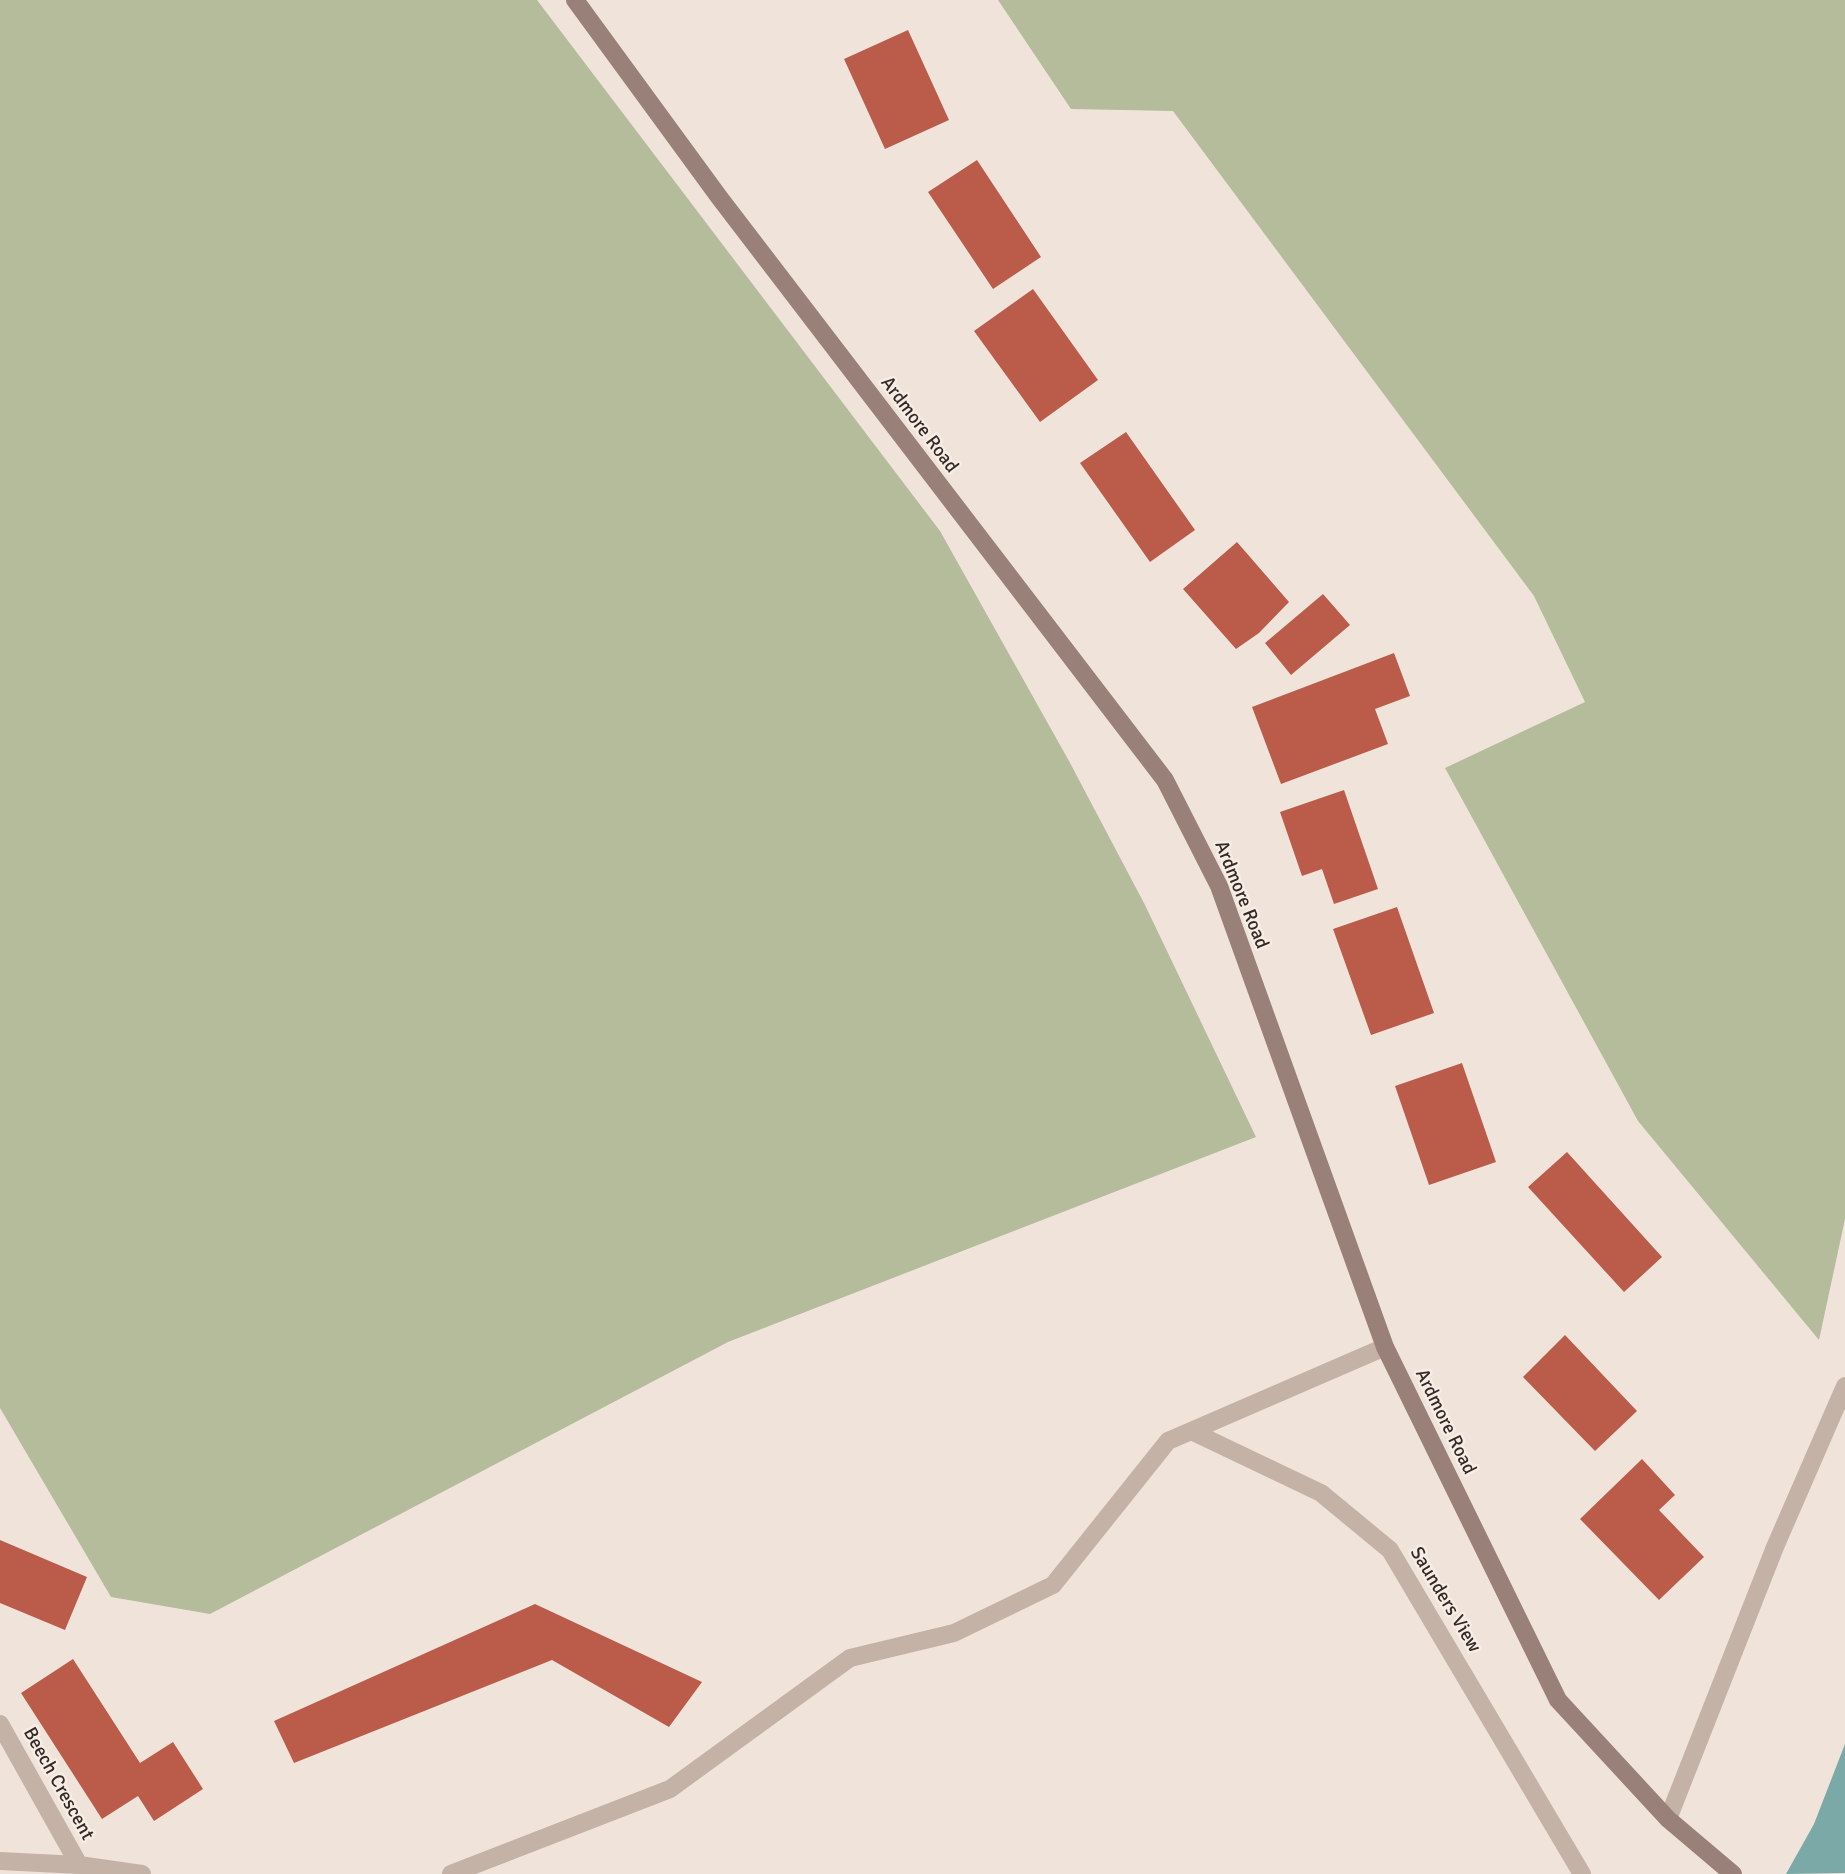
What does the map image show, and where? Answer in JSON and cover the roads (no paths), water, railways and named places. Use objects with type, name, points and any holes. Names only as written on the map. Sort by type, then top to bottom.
[{"type":"street","name":"Ardmore Road","points":[[575,0],[719,197],[1165,780],[1219,886],[1385,1347],[1559,1700],[1668,1819],[1733,1874]]},
{"type":"street","points":[[451,1874],[670,1788],[850,1657],[954,1633],[1054,1585],[1168,1441],[1385,1347]]},
{"type":"street","points":[[1668,1819],[1770,1560],[1845,1386]]},
{"type":"street","name":"Saunders View","points":[[1191,1431],[1321,1493],[1391,1550],[1582,1874]]},
{"type":"street","name":"Beech Crescent","points":[[0,1724],[79,1865]]},
{"type":"street","points":[[0,1861],[79,1865],[142,1874]]},
{"type":"water","points":[[1845,1744],[1845,1873],[1786,1874],[1814,1824]]}]
